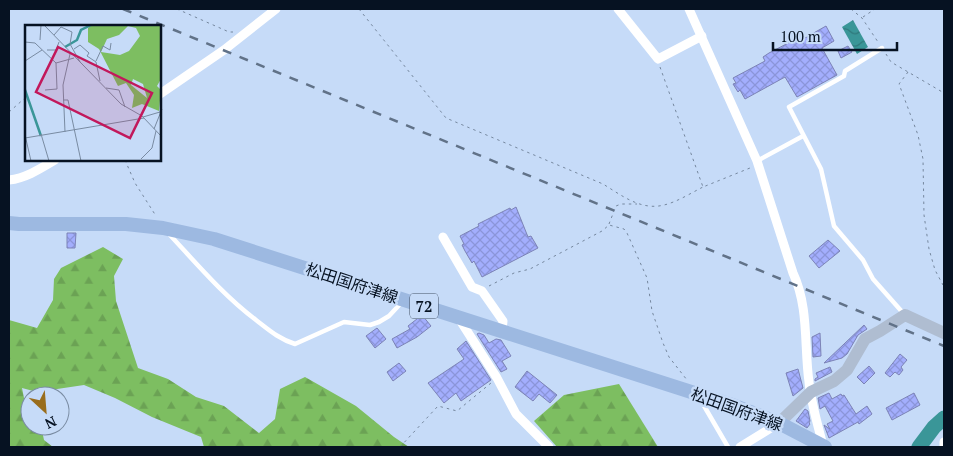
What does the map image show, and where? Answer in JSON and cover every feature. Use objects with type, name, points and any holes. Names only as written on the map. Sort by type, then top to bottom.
[{"type":"main road","name":"松田国府津線","points":[[9,223],[126,224],[162,228],[214,239],[694,393],[779,423],[824,447]]},
{"type":"main road","points":[[779,423],[811,392],[834,381],[847,370],[865,339],[905,315],[944,333]]},
{"type":"street","points":[[161,93],[224,50],[276,9]]},
{"type":"street","points":[[618,9],[658,60],[702,36]]},
{"type":"street","points":[[689,9],[757,163],[793,273],[800,288],[804,314],[809,384],[824,447]]},
{"type":"street","points":[[9,180],[18,179],[53,161]]},
{"type":"street","points":[[443,237],[472,288],[482,291],[503,321],[502,331]]},
{"type":"street","points":[[458,317],[497,378],[516,414],[549,447]]},
{"type":"street","points":[[740,447],[779,423]]},
{"type":"street","points":[[944,442],[944,447]]},
{"type":"lane","points":[[882,48],[845,70],[844,76],[789,107],[821,169],[834,226],[863,260],[874,279],[905,315]]},
{"type":"lane","points":[[757,163],[803,136]]},
{"type":"lane","points":[[162,228],[208,278],[241,308],[280,339],[295,344],[344,322],[370,326],[390,316],[405,299]]},
{"type":"lane","points":[[694,393],[728,447]]},
{"type":"path","points":[[177,9],[229,32],[235,32]]},
{"type":"path","points":[[360,9],[446,118],[603,184],[638,204]]},
{"type":"path","points":[[851,9],[862,18],[891,62],[944,94]]},
{"type":"path","points":[[862,18],[875,9]]},
{"type":"path","points":[[658,60],[703,188]]},
{"type":"path","points":[[908,72],[899,84],[918,135],[923,158],[924,216],[929,249],[935,270],[944,284],[944,289]]},
{"type":"path","points":[[9,112],[25,98]]},
{"type":"path","points":[[125,161],[135,183],[162,228]]},
{"type":"path","points":[[482,291],[514,273],[530,269],[602,232],[609,225],[616,206],[621,204],[638,204],[663,206],[757,163]]},
{"type":"path","points":[[609,225],[624,230],[627,233],[648,278],[652,312],[663,343],[669,357],[686,377],[694,393]]},
{"type":"path","points":[[400,447],[438,406],[457,411],[497,378]]},
{"type":"green space","points":[[103,247],[123,259],[114,276],[116,301],[138,368],[168,379],[196,397],[224,406],[259,433],[275,419],[280,389],[305,377],[356,406],[409,447],[204,447],[201,437],[152,417],[84,385],[70,387],[20,386],[20,436],[43,436],[44,440],[53,447],[9,447],[9,320],[37,328],[53,300],[54,279],[61,268]]},
{"type":"green space","points":[[619,384],[658,447],[557,447],[534,421],[564,395]]},
{"type":"water","points":[[853,20],[868,47],[857,54],[842,27]]},
{"type":"building","points":[[826,26],[834,41],[822,48],[837,75],[797,97],[785,77],[745,99],[740,90],[738,92],[733,84],[736,83],[733,78],[765,61],[763,57],[769,53],[794,40],[795,42],[803,39]]},
{"type":"building","points":[[848,46],[852,52],[841,58],[838,51]]},
{"type":"building","points":[[516,207],[528,237],[531,236],[538,248],[482,277],[474,261],[472,263],[465,251],[460,236],[479,226],[478,224],[510,208],[511,210]]},
{"type":"building","points":[[67,233],[76,233],[75,248],[67,248]]},
{"type":"building","points":[[828,240],[840,251],[819,268],[809,256]]},
{"type":"building","points":[[422,315],[431,326],[417,337],[397,348],[392,339],[410,329],[408,326]]},
{"type":"building","points":[[864,325],[867,329],[858,335],[847,354],[842,358],[824,363]]},
{"type":"building","points":[[377,328],[386,339],[375,348],[366,336]]},
{"type":"building","points":[[820,333],[821,356],[813,357],[812,337]]},
{"type":"building","points":[[477,334],[484,335],[489,343],[496,339],[501,340],[511,356],[502,361],[507,369],[501,372]]},
{"type":"building","points":[[466,341],[491,380],[461,401],[456,393],[444,403],[428,383],[464,359],[457,349]]},
{"type":"building","points":[[900,354],[907,360],[901,367],[903,370],[899,375],[895,372],[890,377],[885,373]]},
{"type":"building","points":[[399,363],[406,371],[393,381],[387,372]]},
{"type":"building","points":[[869,366],[875,373],[864,384],[857,377]]},
{"type":"building","points":[[830,367],[832,372],[815,381],[818,377],[816,373]]},
{"type":"building","points":[[798,369],[803,388],[793,396],[786,373]]},
{"type":"building","points":[[527,371],[557,395],[550,403],[539,394],[533,401],[515,387]]},
{"type":"building","points":[[829,393],[832,399],[841,394],[842,396],[844,395],[856,414],[867,406],[872,414],[859,424],[858,422],[829,438],[824,425],[830,429],[827,424],[833,421],[825,406],[820,409],[818,398]]},
{"type":"building","points":[[914,393],[920,405],[892,420],[886,408]]},
{"type":"building","points":[[805,409],[808,411],[810,421],[807,428],[796,421]]},
{"type":"waterway","points":[[919,447],[934,427],[944,418]]},
{"type":"railway","points":[[123,9],[944,346]]}]
